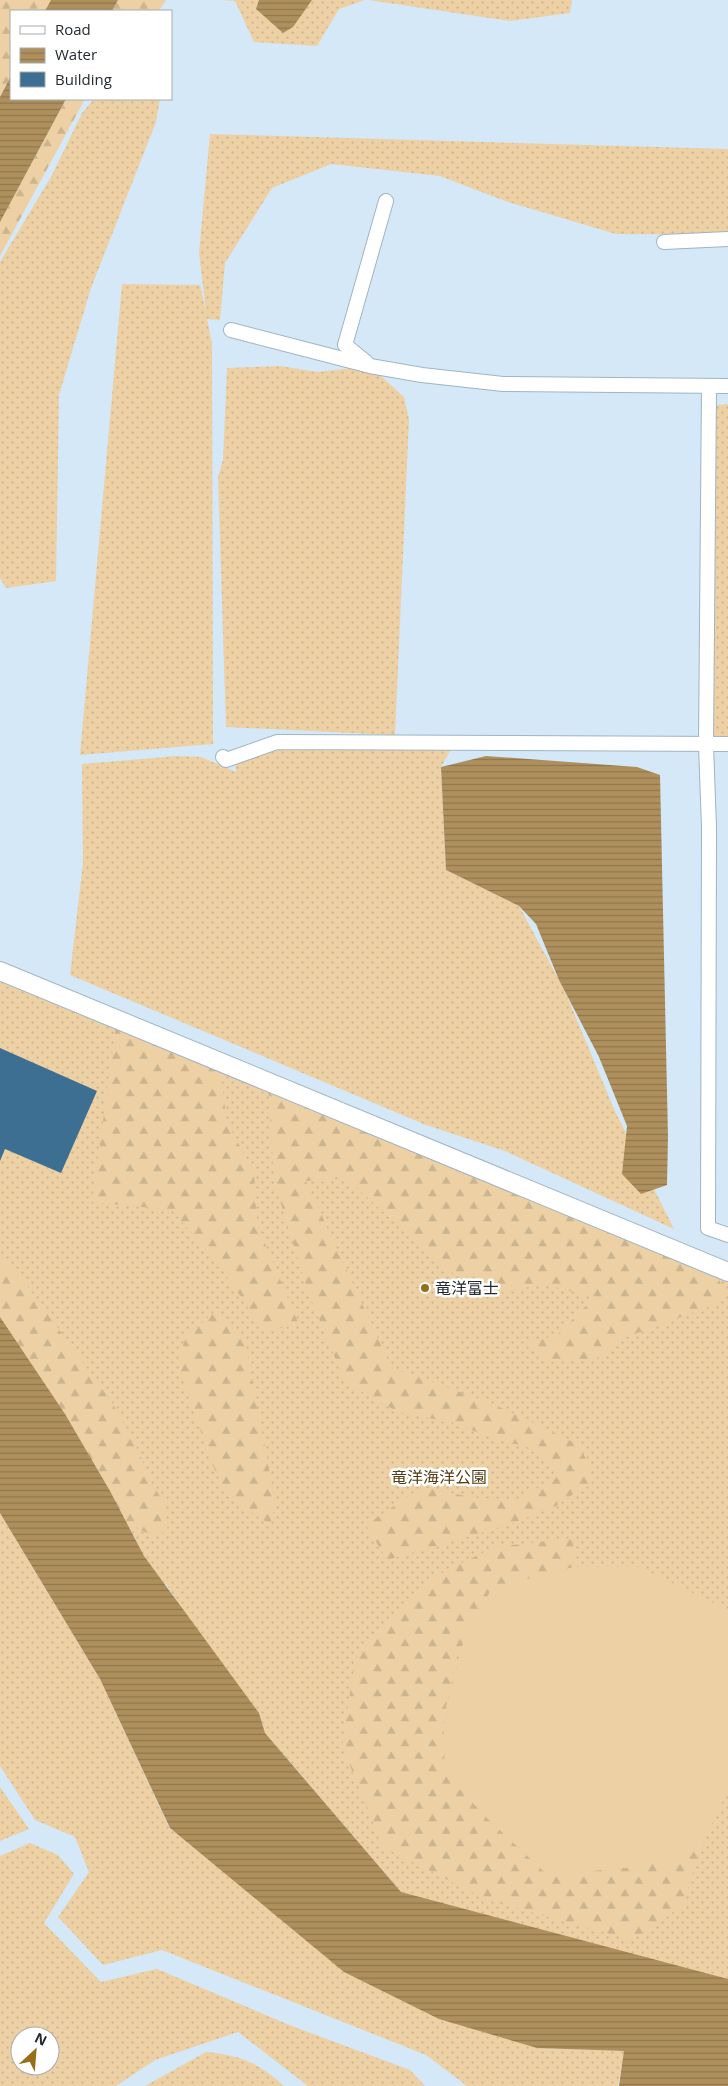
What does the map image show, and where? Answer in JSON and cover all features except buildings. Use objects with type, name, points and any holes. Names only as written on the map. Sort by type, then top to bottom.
[{"type":"street","points":[[370,366],[345,345],[386,201]]},
{"type":"street","points":[[664,242],[728,240]]},
{"type":"street","points":[[231,330],[370,366],[422,375],[503,384],[709,388],[728,386]]},
{"type":"street","points":[[709,388],[706,745],[709,826],[708,1228],[728,1235]]},
{"type":"street","points":[[223,757],[226,760],[277,742],[728,744]]},
{"type":"street","points":[[0,971],[728,1272]]},
{"type":"green space","points":[[0,0],[52,0],[47,10],[10,10],[10,78],[0,97]]},
{"type":"green space","points":[[118,0],[166,0],[160,10],[113,10]]},
{"type":"green space","points":[[220,0],[365,0],[339,9],[317,46],[254,42],[235,1]]},
{"type":"green space","points":[[368,0],[572,0],[570,13],[510,21]]},
{"type":"green space","points":[[65,100],[84,100],[0,256],[0,221]]},
{"type":"green space","points":[[93,100],[160,100],[156,122],[91,288],[59,395],[56,581],[6,588],[0,578],[0,262],[52,175],[82,113]]},
{"type":"green space","points":[[210,134],[728,149],[728,235],[616,234],[505,201],[440,176],[331,164],[272,188],[225,263],[220,320],[207,319],[212,344],[213,744],[80,755],[122,284],[200,285],[206,312],[199,253]]},
{"type":"green space","points":[[280,366],[317,372],[370,366],[404,397],[409,419],[395,735],[226,727],[218,476],[223,460],[227,368]]},
{"type":"green space","points":[[728,404],[728,744],[706,745],[710,406]]},
{"type":"green space","points":[[454,744],[441,767],[446,870],[519,906],[564,989],[614,1109],[674,1229],[505,1151],[426,1125],[70,975],[83,863],[82,764],[177,756],[201,757],[236,772],[235,757],[268,745]]},
{"type":"green space","name":"竜洋海洋公園","points":[[0,974],[728,1282],[728,1987],[437,1905],[401,1892],[265,1733],[259,1713],[245,1708],[166,1584],[162,1584],[134,1543],[136,1539],[112,1503],[91,1458],[65,1414],[0,1323]]},
{"type":"green space","points":[[116,1025],[219,1062],[227,1123],[254,1172],[257,1224],[299,1325],[264,1331],[217,1262],[172,1210],[92,1202]]},
{"type":"green space","points":[[268,1082],[718,1277],[727,1300],[624,1338],[594,1360],[553,1362],[522,1343],[556,1336],[595,1297],[543,1284],[490,1295],[446,1269],[346,1178],[306,1181],[391,1367],[493,1404],[580,1445],[594,1480],[556,1506],[508,1525],[387,1560],[366,1525],[422,1487],[475,1498],[516,1500],[559,1476],[530,1448],[486,1436],[455,1423],[398,1412],[345,1382],[308,1292],[274,1181]]},
{"type":"green space","points":[[0,1257],[11,1264],[111,1401],[136,1446],[150,1480],[164,1503],[168,1531],[152,1536],[122,1519],[78,1436],[0,1322]]},
{"type":"green space","points":[[216,1310],[245,1341],[275,1501],[271,1525],[229,1498],[210,1460],[178,1361],[186,1337]]},
{"type":"green space","points":[[0,1513],[100,1679],[170,1829],[537,2048],[625,2051],[618,2086],[467,2086],[426,2055],[162,1950],[103,1965],[58,1917],[89,1872],[75,1837],[35,1820],[0,1766]]},
{"type":"green space","points":[[573,1538],[574,1567],[492,1588],[457,1656],[443,1720],[445,1773],[488,1819],[548,1875],[644,1866],[700,1850],[683,1905],[632,1940],[487,1900],[383,1847],[342,1746],[355,1660],[424,1582],[494,1547]]},
{"type":"green space","points":[[574,1567],[639,1567],[728,1610],[728,1790],[700,1850],[644,1866],[548,1875],[488,1819],[445,1773],[447,1704],[463,1644],[492,1588]]},
{"type":"green space","points":[[0,1787],[29,1829],[0,1841]]},
{"type":"green space","points":[[30,1843],[58,1855],[74,1874],[44,1923],[101,1982],[157,1969],[292,2026],[410,2070],[425,2086],[308,2086],[238,2032],[155,2060],[116,2086],[0,2086],[0,1856]]},
{"type":"green space","points":[[206,2052],[239,2058],[266,2071],[284,2086],[145,2086]]},
{"type":"water","points":[[51,0],[118,0],[113,10],[46,10]]},
{"type":"water","points":[[259,0],[312,0],[293,27],[283,33],[256,9]]},
{"type":"water","points":[[10,78],[10,100],[65,100],[0,222],[0,97]]},
{"type":"water","points":[[486,756],[637,767],[660,775],[668,1137],[667,1185],[641,1194],[622,1174],[627,1126],[599,1057],[559,980],[536,924],[519,906],[446,870],[441,767]]},
{"type":"water","points":[[0,1317],[65,1414],[110,1491],[144,1556],[259,1713],[265,1733],[401,1892],[728,1979],[728,2086],[619,2086],[624,2051],[537,2048],[439,2019],[344,1972],[170,1828],[100,1679],[0,1513]]},
{"type":"place","name":"竜洋富士","points":[[425,1288]]}]
